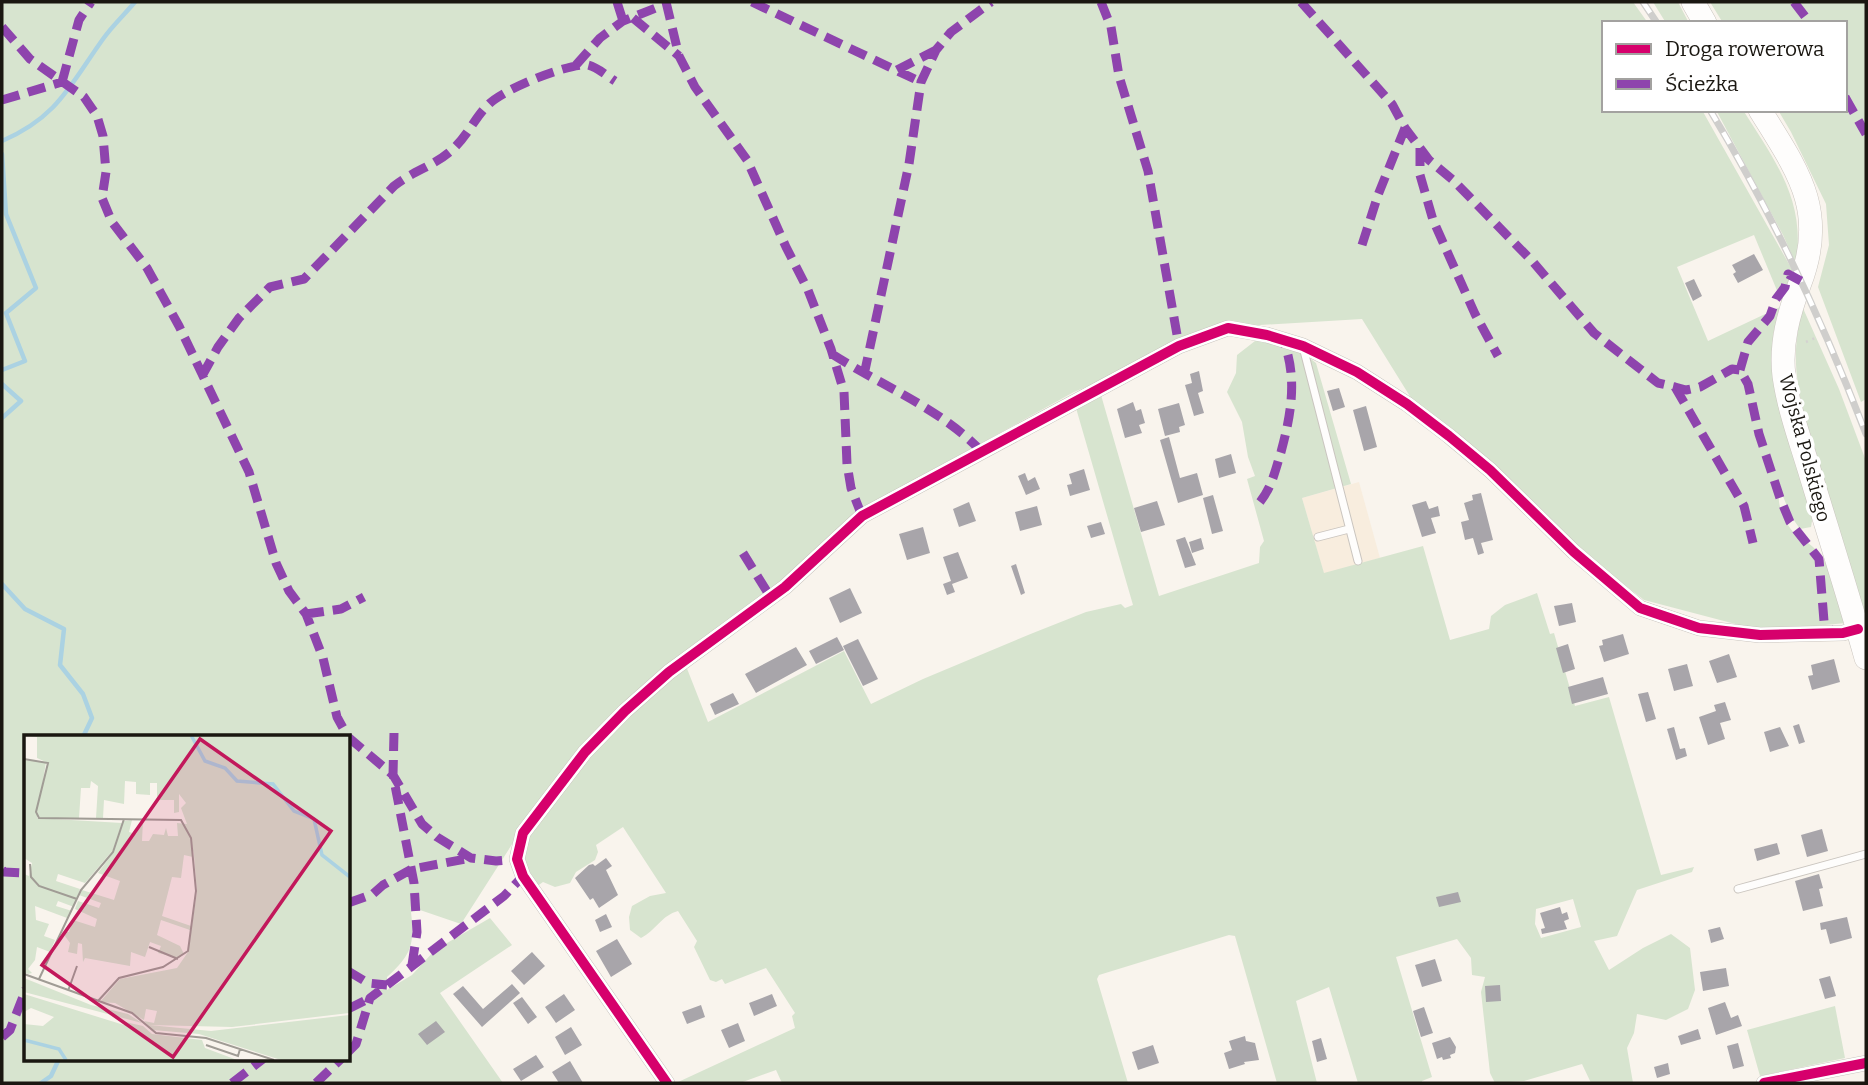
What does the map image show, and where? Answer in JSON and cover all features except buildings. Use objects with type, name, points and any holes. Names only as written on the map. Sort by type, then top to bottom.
[{"type":"main road","points":[[1693,2],[1704,21]]},
{"type":"main road","name":"Wojska Polskiego","points":[[1761,112],[1805,189],[1812,221],[1809,253],[1787,320],[1782,360],[1788,398],[1866,658]]},
{"type":"street","points":[[667,1083],[523,876],[517,859],[523,833],[585,752],[625,710],[669,672],[785,587],[862,516],[1179,346],[1228,328],[1267,335],[1303,346],[1357,372],[1407,404],[1490,470],[1574,552],[1640,608],[1699,628],[1760,635],[1843,633],[1858,629]]},
{"type":"street","points":[[1764,1083],[1866,1063]]},
{"type":"lane","points":[[1303,346],[1357,561]]},
{"type":"lane","points":[[1318,537],[1349,529]]},
{"type":"lane","points":[[1738,889],[1866,854]]},
{"type":"path","points":[[1806,342],[1816,337]]},
{"type":"shaded area","points":[[1359,482],[1380,558],[1324,574],[1302,498]]},
{"type":"green space","points":[[2,2],[1633,2],[1647,21],[1602,21],[1602,112],[1703,112],[1794,273],[1783,305],[1754,235],[1677,267],[1708,341],[1780,307],[1773,335],[1773,361],[1813,515],[1811,527],[1800,529],[1791,516],[1780,489],[1780,506],[1791,530],[1813,547],[1831,568],[1846,623],[1762,631],[1644,600],[1579,549],[1498,469],[1411,398],[1362,319],[1228,327],[1074,392],[864,508],[797,573],[672,662],[518,835],[461,924],[417,909],[411,912],[410,949],[387,977],[387,990],[412,975],[435,950],[490,918],[512,945],[440,993],[503,1083],[2,1083]]},
{"type":"green space","points":[[1653,2],[1678,2],[1688,21],[1665,21]]},
{"type":"green space","points":[[1710,2],[1866,2],[1866,399],[1861,402],[1818,287],[1829,245],[1826,204],[1779,112],[1847,112],[1847,21],[1722,21]]},
{"type":"green space","points":[[1717,112],[1744,112],[1776,164],[1792,201],[1796,220],[1796,264]]},
{"type":"green space","points":[[1802,306],[1839,389],[1866,461],[1866,618],[1804,415],[1796,349]]},
{"type":"green space","points":[[1255,341],[1271,341],[1298,349],[1316,363],[1351,484],[1302,498],[1324,573],[1423,546],[1450,640],[1489,629],[1491,616],[1505,605],[1537,593],[1550,634],[1554,633],[1575,706],[1609,697],[1661,875],[1694,867],[1692,872],[1637,890],[1617,936],[1594,941],[1609,970],[1671,934],[1690,948],[1695,990],[1688,1009],[1666,1020],[1637,1014],[1634,1033],[1627,1048],[1633,1083],[1591,1083],[1582,1064],[1524,1081],[1495,1083],[1490,1073],[1481,992],[1485,977],[1472,975],[1471,958],[1457,939],[1396,957],[1432,1077],[1422,1083],[1358,1083],[1329,987],[1296,1001],[1317,1083],[1277,1083],[1235,936],[1229,935],[1099,975],[1097,979],[1128,1083],[782,1083],[776,1070],[740,1083],[676,1083],[795,1028],[792,1016],[795,1013],[766,968],[725,984],[722,979],[716,982],[710,980],[694,947],[697,941],[678,911],[667,916],[641,938],[630,930],[632,906],[650,896],[666,893],[623,827],[596,845],[598,852],[595,860],[576,872],[570,883],[555,887],[543,882],[536,887],[524,867],[523,844],[570,777],[614,729],[686,666],[708,722],[844,651],[871,704],[923,679],[1086,612],[1121,604],[1125,608],[1133,605],[1076,408],[1101,395],[1159,596],[1259,563],[1260,547],[1264,541],[1247,479],[1255,476],[1248,457],[1242,422],[1227,392],[1236,373],[1237,355]],"holes":[[[1573,899],[1581,927],[1541,938],[1535,924],[1536,909]]]},
{"type":"green space","points":[[1835,1006],[1845,1058],[1760,1076],[1747,1030]]},
{"type":"waterway","points":[[2,141],[21,132],[50,110],[107,34],[135,2]]},
{"type":"waterway","points":[[2,154],[6,214],[36,288],[6,313],[25,361],[2,370]]},
{"type":"waterway","points":[[2,384],[21,401],[2,418]]},
{"type":"waterway","points":[[2,584],[25,609],[64,629],[60,665],[83,694],[92,718],[84,735]]},
{"type":"waterway","points":[[41,1083],[51,1076],[59,1060]]},
{"type":"railway","points":[[1643,2],[1656,21]]},
{"type":"railway","points":[[1711,112],[1795,269],[1866,434]]},
{"type":"marked path","points":[[62,82],[79,20],[91,2]]},
{"type":"marked path","points":[[617,2],[623,21]]},
{"type":"marked path","points":[[666,2],[679,56],[695,87],[747,160],[808,290],[831,349],[844,392],[847,464],[851,488],[862,516]]},
{"type":"marked path","points":[[752,2],[921,82]]},
{"type":"marked path","points":[[864,375],[909,164],[921,82],[936,50],[951,32],[991,2]]},
{"type":"marked path","points":[[1101,2],[1111,27],[1119,76],[1148,171],[1179,346]]},
{"type":"marked path","points":[[1301,2],[1392,104],[1405,128],[1429,160],[1453,180],[1533,262],[1594,333],[1658,383],[1686,390],[1700,387],[1732,369],[1740,370],[1748,384],[1759,434],[1790,522],[1819,559],[1824,621],[1832,633]]},
{"type":"marked path","points":[[1794,2],[1808,21]]},
{"type":"marked path","points":[[576,65],[600,38],[623,21],[666,4]]},
{"type":"marked path","points":[[633,18],[679,56]]},
{"type":"marked path","points":[[2,27],[30,59],[84,97],[97,116],[103,136],[106,172],[102,198],[112,222],[147,268],[179,326],[249,472],[276,563],[289,591],[306,614],[323,658],[337,717],[347,735]]},
{"type":"marked path","points":[[897,70],[936,50]]},
{"type":"marked path","points":[[202,376],[218,347],[239,318],[270,287],[304,279],[394,186],[449,153],[484,109],[497,98],[537,78],[579,65],[591,66],[615,81]]},
{"type":"marked path","points":[[2,100],[62,82]]},
{"type":"marked path","points":[[1847,101],[1866,134]]},
{"type":"marked path","points":[[1362,245],[1378,195],[1405,128]]},
{"type":"marked path","points":[[1420,148],[1420,175],[1433,220],[1475,314],[1498,356]]},
{"type":"marked path","points":[[1740,370],[1748,342],[1770,316],[1776,299],[1785,287],[1788,274],[1801,281]]},
{"type":"marked path","points":[[1260,502],[1268,491],[1275,472],[1290,410],[1292,382],[1283,340]]},
{"type":"marked path","points":[[832,354],[949,423],[983,453]]},
{"type":"marked path","points":[[1675,387],[1744,506],[1753,543]]},
{"type":"marked path","points":[[743,553],[771,598]]},
{"type":"marked path","points":[[306,614],[341,609],[364,597]]},
{"type":"marked path","points":[[394,733],[393,775],[414,883],[417,932],[412,965]]},
{"type":"marked path","points":[[350,739],[393,775],[422,824],[437,837],[471,858],[496,861],[517,859]]},
{"type":"marked path","points":[[350,902],[373,894],[383,885],[412,869],[471,858]]},
{"type":"marked path","points":[[2,870],[24,873]]},
{"type":"marked path","points":[[350,1050],[356,1044],[370,998],[504,896],[523,876]]},
{"type":"marked path","points":[[350,972],[368,983],[387,985]]},
{"type":"marked path","points":[[2,1037],[10,1030],[24,994]]},
{"type":"marked path","points":[[350,1008],[370,998]]},
{"type":"marked path","points":[[232,1083],[262,1060]]},
{"type":"marked path","points":[[316,1083],[340,1060]]},
{"type":"cycle path","points":[[667,1083],[523,876],[517,859],[523,833],[585,752],[625,711],[669,672],[785,587],[862,516],[1179,346],[1228,328],[1267,335],[1303,346],[1357,372],[1407,404],[1490,470],[1574,552],[1640,608],[1699,628],[1760,635],[1843,633],[1858,629]]},
{"type":"cycle path","points":[[1764,1083],[1866,1063]]}]
